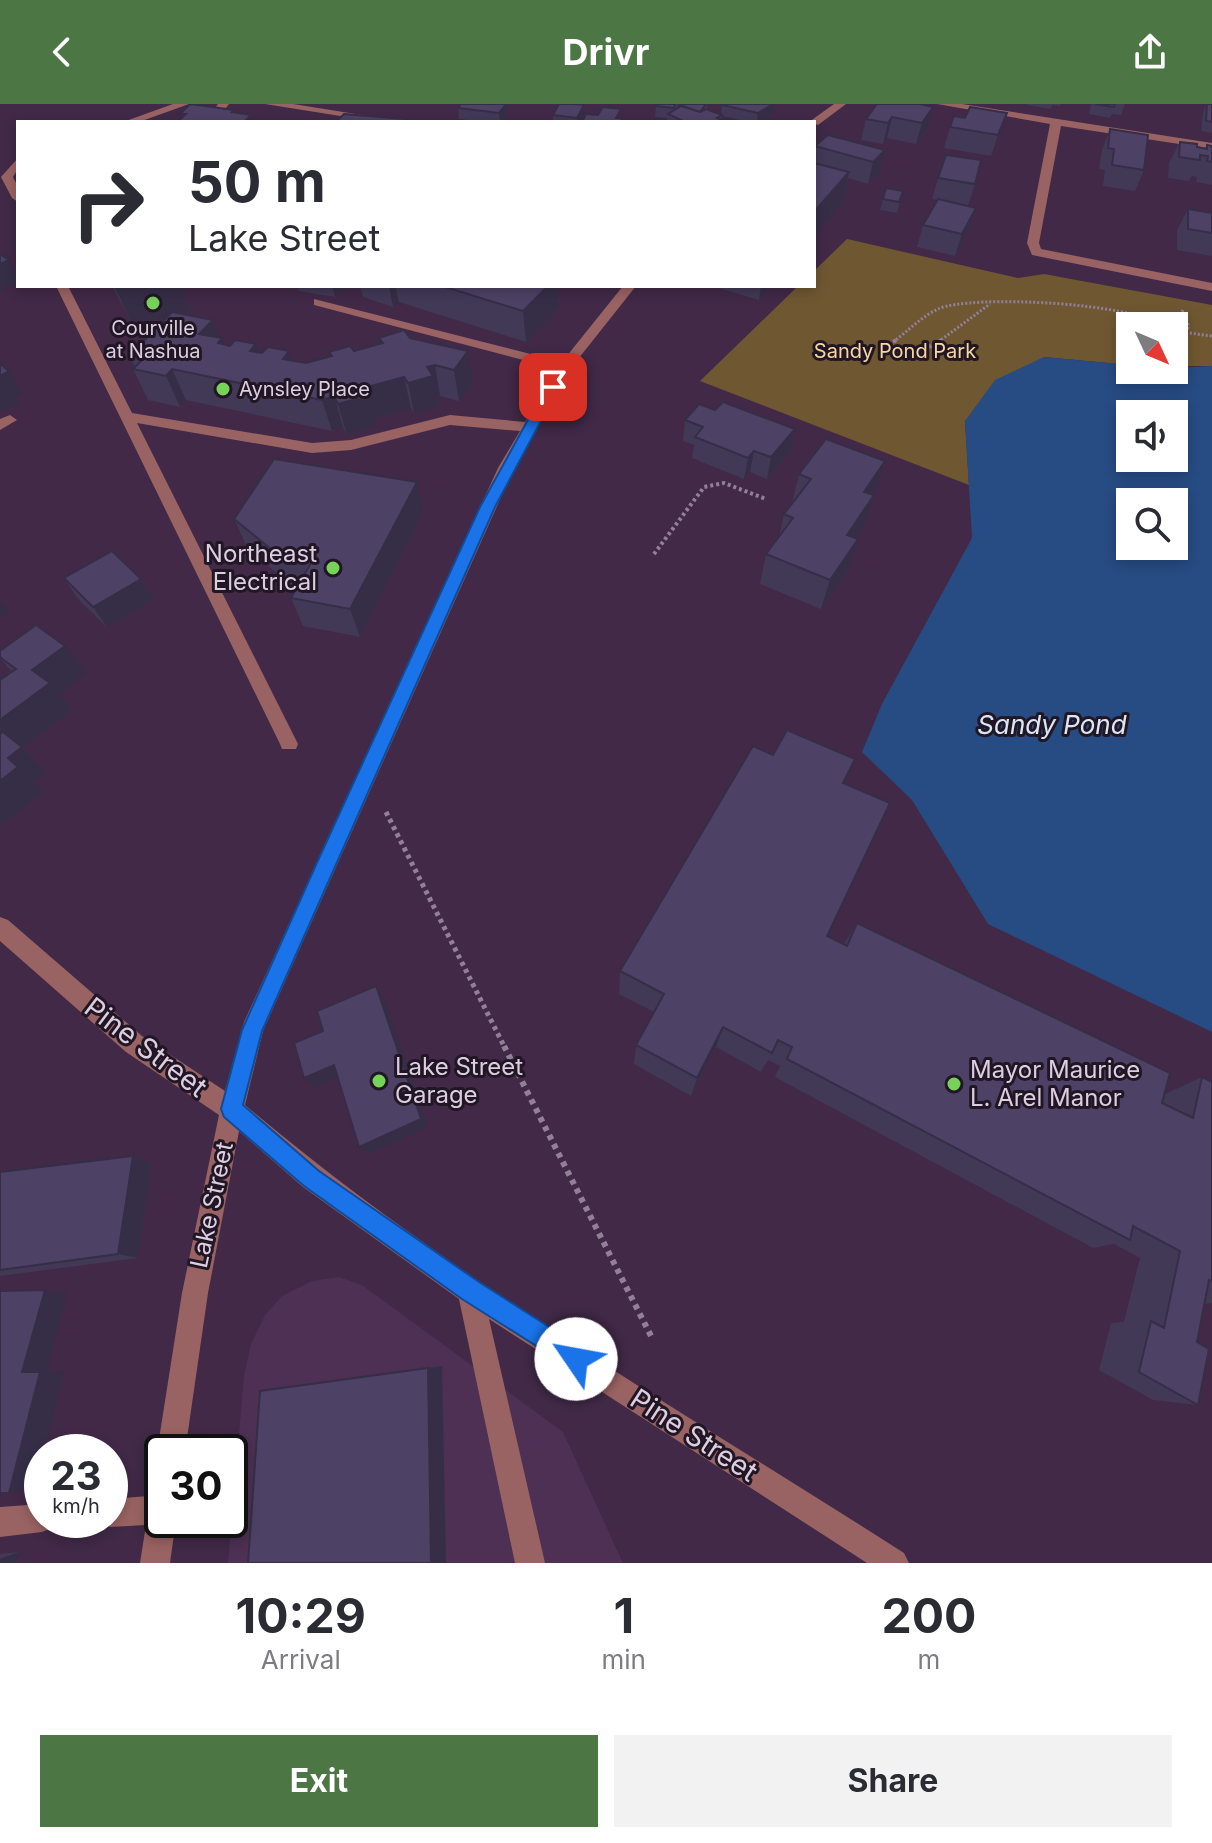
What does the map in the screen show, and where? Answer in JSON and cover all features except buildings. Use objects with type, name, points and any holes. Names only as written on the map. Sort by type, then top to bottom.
[{"type":"street","points":[[136,120],[184,104]]},
{"type":"street","points":[[211,120],[224,104]]},
{"type":"street","points":[[270,104],[386,120]]},
{"type":"street","points":[[816,122],[841,104]]},
{"type":"street","points":[[942,104],[1212,146]]},
{"type":"street","points":[[1056,122],[1033,243],[1036,252],[1212,287]]},
{"type":"street","points":[[16,164],[7,177],[16,194]]},
{"type":"street","points":[[63,288],[289,744]]},
{"type":"street","name":"Lake Street","points":[[174,1434],[192,1303],[231,1109],[252,1030],[487,507],[528,427],[565,367],[628,288]]},
{"type":"street","points":[[319,302],[565,367]]},
{"type":"street","points":[[127,417],[312,448],[351,445],[450,420],[528,427]]},
{"type":"street","name":"Pine Street","points":[[0,927],[134,1044],[231,1109],[312,1178],[470,1291],[894,1563]]},
{"type":"street","points":[[470,1291],[530,1563]]},
{"type":"street","points":[[0,1522],[24,1520]]},
{"type":"street","points":[[155,1563],[159,1538]]},
{"type":"path","points":[[990,304],[974,318],[910,356],[897,356],[891,351],[892,343],[938,309],[964,303],[1034,301],[1116,312]]},
{"type":"path","points":[[1182,312],[1184,306]]},
{"type":"path","points":[[1188,331],[1212,336]]},
{"type":"path","points":[[654,554],[704,487],[724,483],[766,499]]},
{"type":"path","points":[[386,811],[651,1336]]},
{"type":"shaded area","points":[[339,1277],[362,1285],[563,1432],[623,1563],[228,1563],[230,1538],[248,1538],[248,1434],[239,1434],[244,1375],[251,1344],[265,1315],[282,1296],[312,1281]]},
{"type":"green space","name":"Sandy Pond Park","points":[[847,239],[1018,278],[1044,274],[1212,305],[1212,366],[1188,366],[1188,312],[1116,312],[1116,364],[1044,357],[965,421],[969,485],[700,381],[796,288],[816,288],[816,269]]},
{"type":"water","name":"Sandy Pond","points":[[1044,357],[1116,364],[1116,384],[1188,384],[1188,367],[1212,366],[1212,1032],[988,924],[912,800],[862,752],[882,704],[972,538],[965,421],[995,380]]},
{"type":"place","name":"Courville at Nashua","points":[[153,303]]},
{"type":"place","name":"Aynsley Place","points":[[223,389]]},
{"type":"place","name":"Northeast Electrical","points":[[333,568]]},
{"type":"place","name":"Lake Street Garage","points":[[379,1081]]},
{"type":"place","name":"Mayor Maurice L. Arel Manor","points":[[954,1084]]},
{"type":"route","points":[[553,387],[528,427],[487,507],[329,856],[252,1030],[231,1109],[312,1178],[470,1291],[576,1359]]}]
